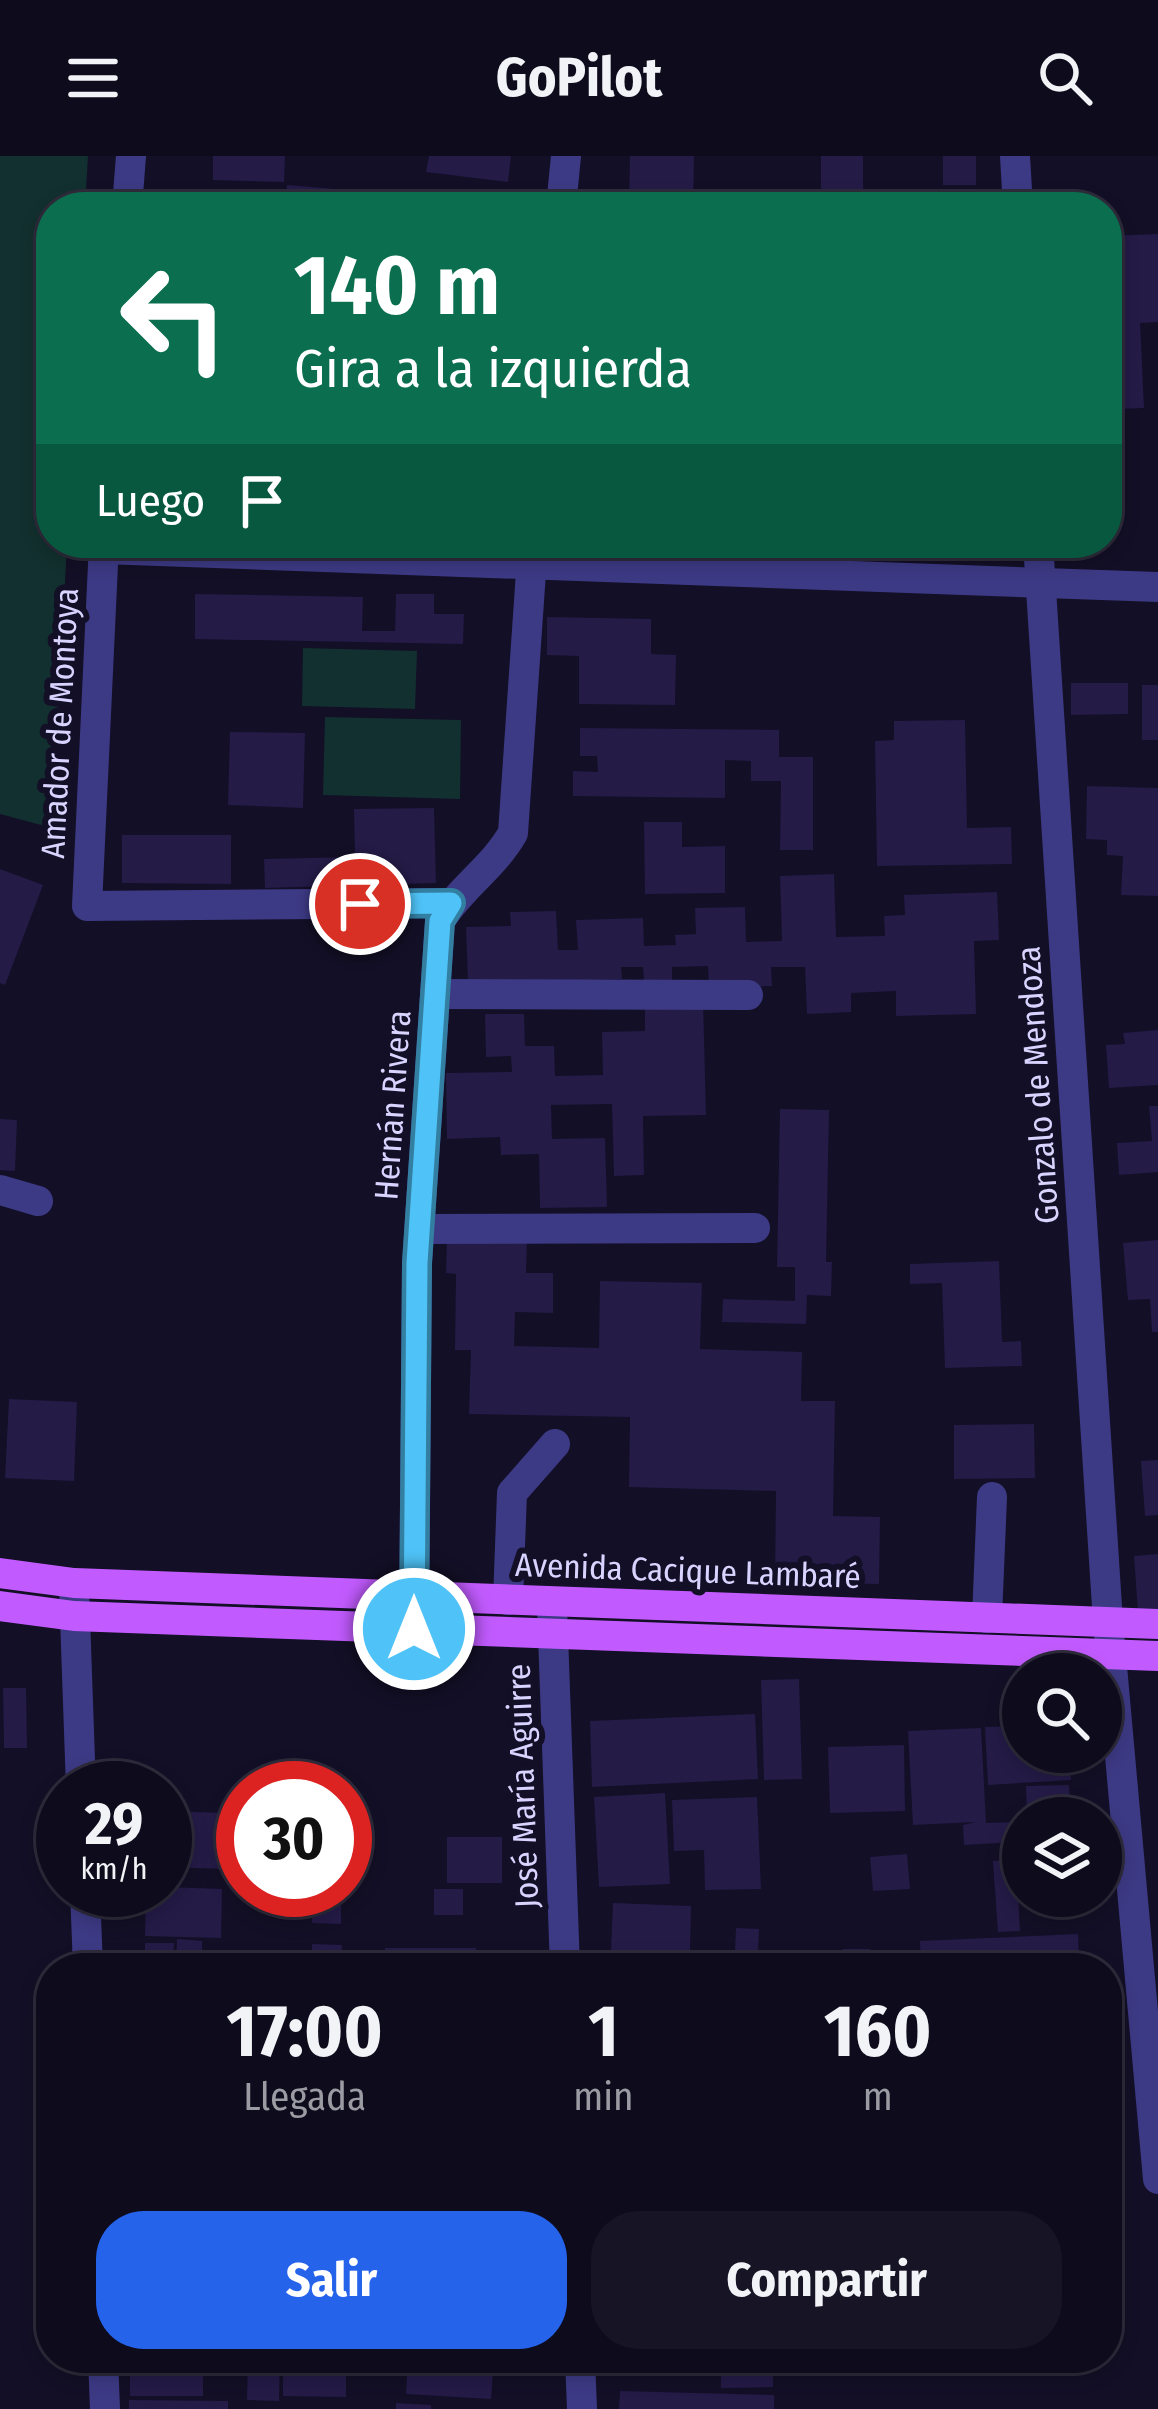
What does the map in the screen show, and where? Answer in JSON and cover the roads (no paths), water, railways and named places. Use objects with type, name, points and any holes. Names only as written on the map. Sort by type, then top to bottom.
[{"type":"main road","name":"Avenida Cacique Lambaré","points":[[0,1574],[74,1583],[1158,1624]]},
{"type":"main road","name":"Avenida Cacique Lambaré","points":[[0,1606],[74,1616],[1084,1653]]},
{"type":"main road","name":"Avenida Cacique Lambaré","points":[[1122,1654],[1158,1656]]},
{"type":"street","points":[[129,192],[131,156]]},
{"type":"street","points":[[562,192],[566,156]]},
{"type":"street","points":[[1016,156],[1017,192]]},
{"type":"street","name":"Amador de Montoya","points":[[103,558],[87,906],[451,903]]},
{"type":"street","points":[[451,903],[496,862],[513,832],[532,558]]},
{"type":"street","points":[[586,558],[1158,587]]},
{"type":"street","name":"Gonzalo de Mendoza","points":[[1039,558],[1112,1653]]},
{"type":"street","name":"Hernán Rivera","points":[[414,1629],[420,1228],[440,921],[451,903]]},
{"type":"street","points":[[435,994],[748,995]]},
{"type":"street","points":[[0,1190],[38,1201]]},
{"type":"street","points":[[420,1228],[755,1228]]},
{"type":"street","points":[[508,1600],[512,1492],[555,1444]]},
{"type":"street","points":[[987,1618],[992,1497]]},
{"type":"street","points":[[74,1583],[80,1761]]},
{"type":"street","name":"José María Aguirre","points":[[552,1601],[564,1953]]},
{"type":"street","name":"Gonzalo de Mendoza","points":[[1122,1768],[1158,2179]]},
{"type":"street","points":[[86,1917],[87,1953]]},
{"type":"street","points":[[104,2373],[105,2409]]},
{"type":"street","points":[[580,2373],[581,2409]]}]
